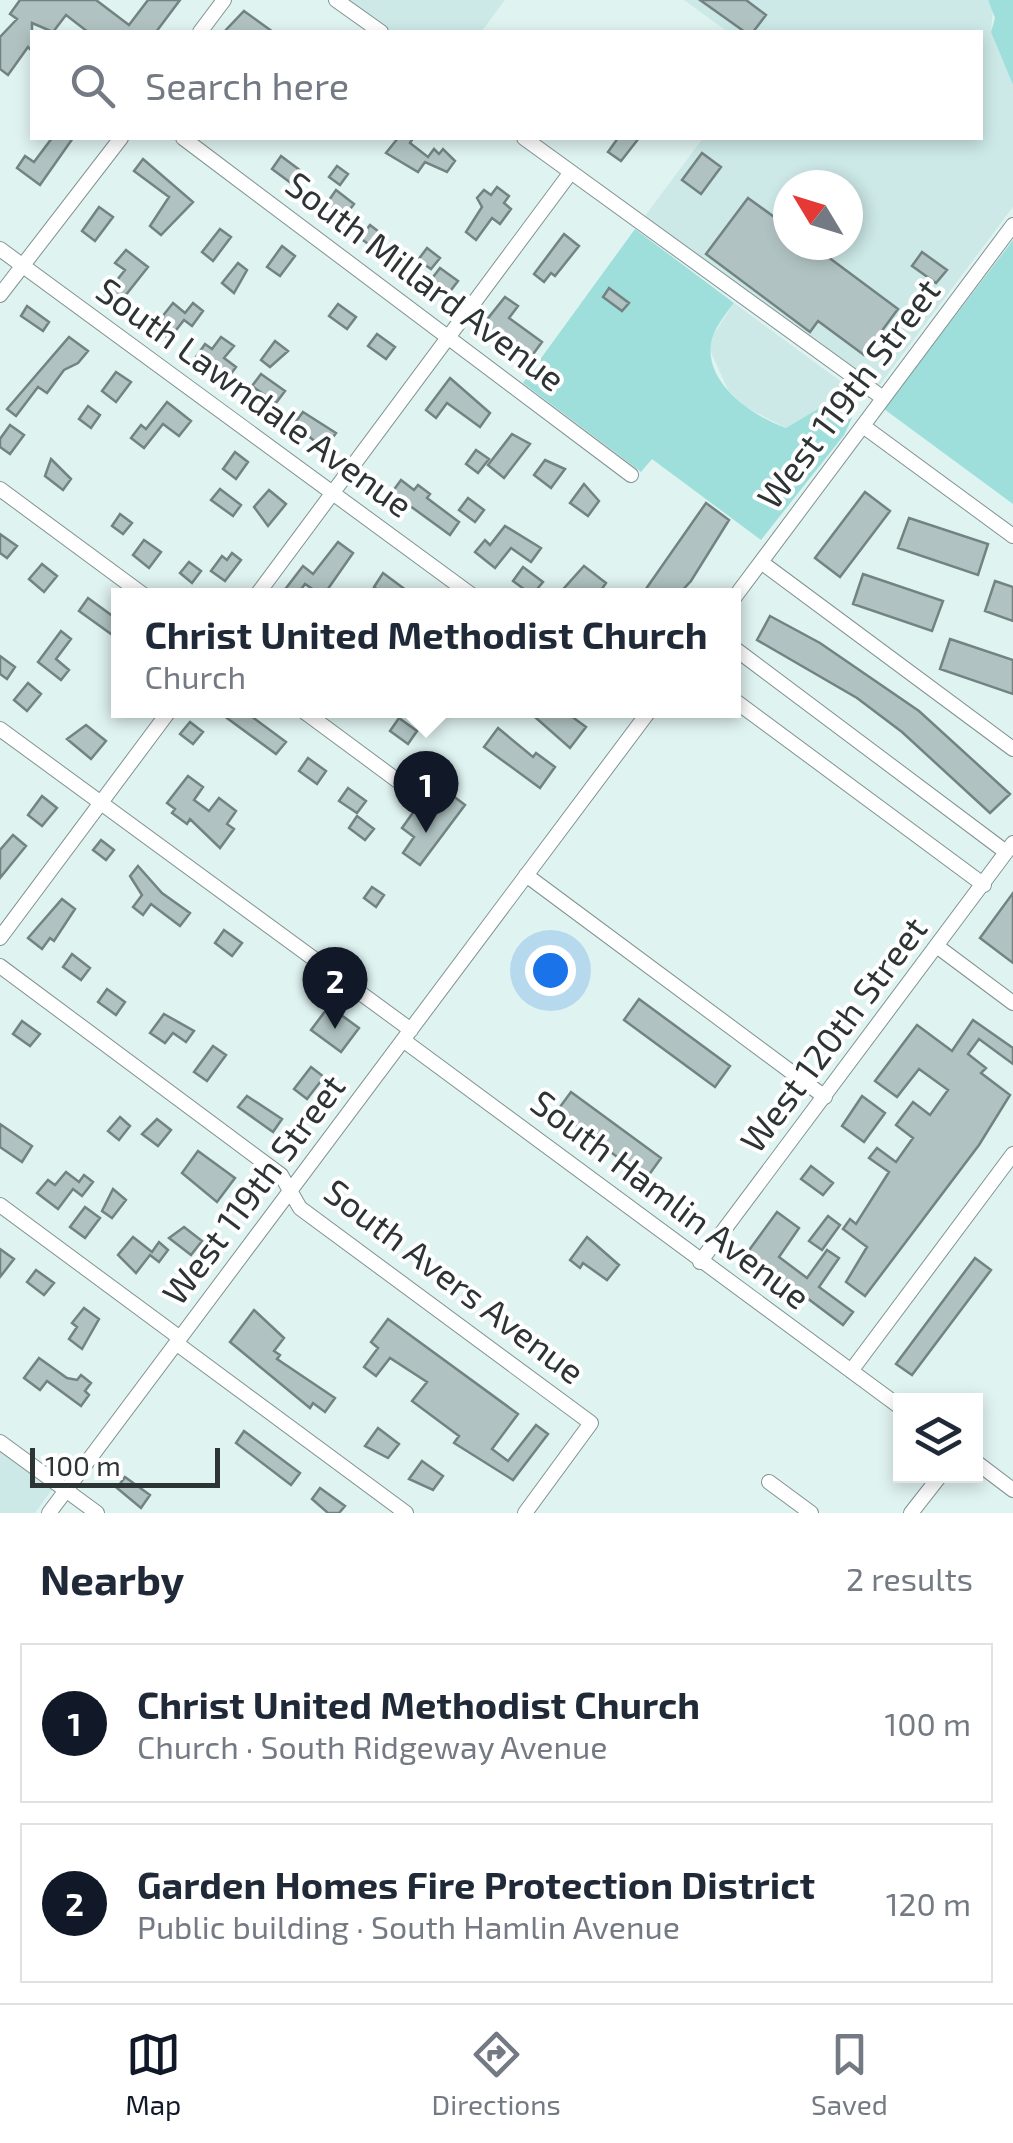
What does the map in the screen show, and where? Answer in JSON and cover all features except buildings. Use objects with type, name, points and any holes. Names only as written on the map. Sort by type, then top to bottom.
[{"type":"street","points":[[202,30],[224,0]]},
{"type":"street","points":[[336,0],[378,30]]},
{"type":"street","points":[[0,294],[119,140]]},
{"type":"street","name":"South Millard Avenue","points":[[186,140],[632,474]]},
{"type":"street","points":[[527,140],[883,398]]},
{"type":"street","points":[[262,588],[571,172]]},
{"type":"street","name":"West 119th Street","points":[[741,589],[1013,225]]},
{"type":"street","name":"South Lawndale Avenue","points":[[0,249],[461,588]]},
{"type":"street","points":[[863,426],[1013,536]]},
{"type":"street","points":[[0,488],[134,588]]},
{"type":"street","points":[[761,562],[1013,750]]},
{"type":"street","points":[[741,653],[1010,848]]},
{"type":"street","points":[[741,705],[984,885]]},
{"type":"street","points":[[0,938],[164,718]]},
{"type":"street","points":[[313,718],[398,781]]},
{"type":"street","name":"West 119th Street","points":[[49,1513],[644,718]]},
{"type":"street","name":"South Hamlin Avenue","points":[[0,729],[101,802],[700,1262],[893,1402]]},
{"type":"street","name":"West 120th Street","points":[[700,1262],[1010,848]]},
{"type":"street","points":[[526,876],[825,1097]]},
{"type":"street","points":[[938,947],[1013,1003]]},
{"type":"street","name":"South Avers Avenue","points":[[0,966],[281,1175],[300,1208],[591,1423],[525,1513]]},
{"type":"street","points":[[851,1370],[1013,1154]]},
{"type":"street","points":[[0,1206],[406,1513]]},
{"type":"street","points":[[0,1442],[96,1513]]},
{"type":"street","points":[[983,1467],[1013,1490]]},
{"type":"street","points":[[769,1482],[811,1513]]},
{"type":"street","points":[[911,1513],[935,1483]]},
{"type":"shaded area","points":[[329,0],[505,0],[482,30],[370,30]]},
{"type":"shaded area","points":[[684,0],[988,0],[993,9],[991,32],[1013,85],[1013,207],[879,386],[645,216],[702,140],[983,140],[983,30],[725,30]]},
{"type":"shaded area","points":[[988,0],[1013,0],[1013,85],[991,32],[995,18]]},
{"type":"shaded area","points":[[635,229],[734,303],[714,333],[711,359],[724,385],[747,407],[786,428],[851,389],[852,418],[844,435],[761,540],[652,459],[641,472],[523,383]]},
{"type":"shaded area","points":[[1013,240],[1013,504],[884,409]]},
{"type":"shaded area","points":[[734,303],[851,389],[786,428],[744,406],[728,390],[710,350],[713,335]]},
{"type":"shaded area","points":[[0,1449],[54,1487],[35,1513],[0,1513]]},
{"type":"place","name":"Christ United Methodist Church","points":[[426,833]]},
{"type":"place","name":"Garden Homes Fire Protection District","points":[[335,1029]]}]
